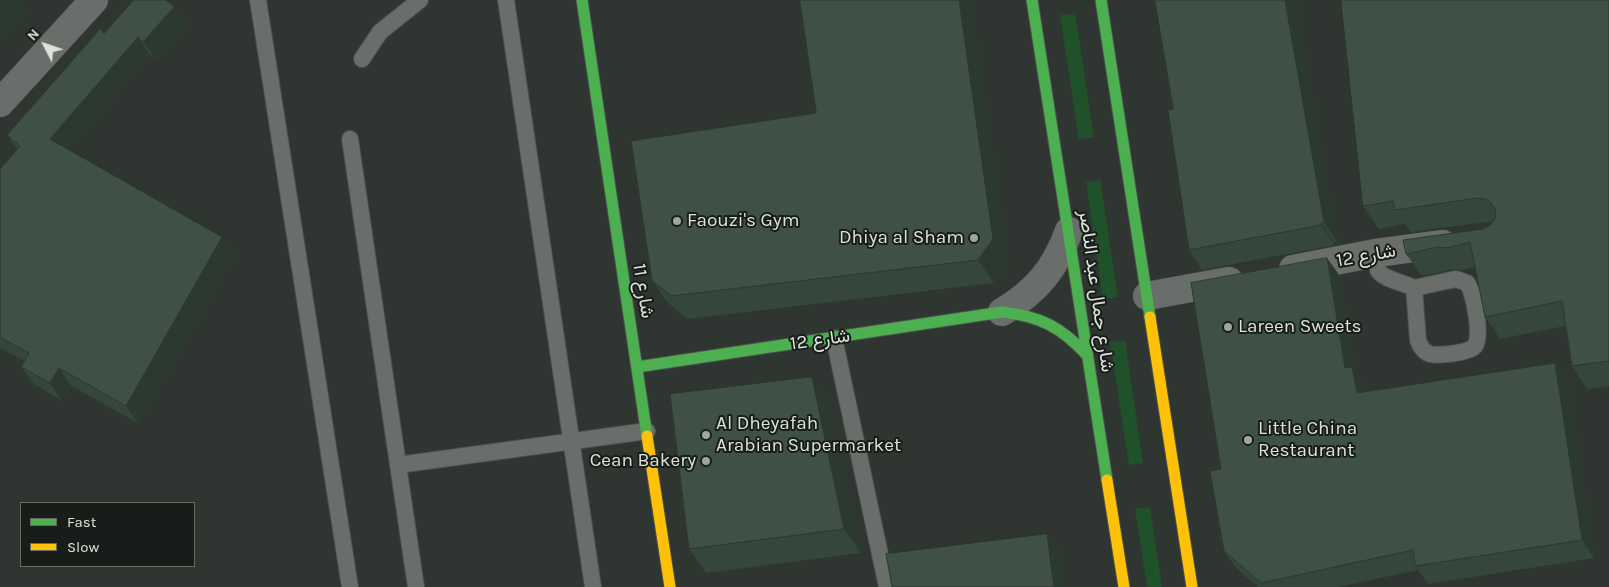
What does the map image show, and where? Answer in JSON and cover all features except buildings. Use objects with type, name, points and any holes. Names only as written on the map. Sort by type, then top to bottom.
[{"type":"street","points":[[0,103],[94,0]]},
{"type":"street","name":"شارع 11","points":[[582,0],[670,587]]},
{"type":"street","name":"شارع جمال عبد الناصر","points":[[1032,0],[1070,231],[1087,355],[1124,587]]},
{"type":"street","points":[[1102,0],[1192,587]]},
{"type":"street","name":"شارع 12","points":[[1002,312],[1020,301],[1051,270],[1062,251],[1070,231]]},
{"type":"street","name":"شارع 12","points":[[1147,296],[1376,253],[1468,240]]},
{"type":"street","name":"شارع 12","points":[[637,367],[1002,312],[1022,314],[1050,323],[1074,340],[1087,355]]},
{"type":"lane","points":[[258,0],[350,587]]},
{"type":"lane","points":[[362,58],[380,32],[420,0]]},
{"type":"lane","points":[[506,0],[593,587]]},
{"type":"lane","points":[[350,139],[416,587]]},
{"type":"lane","points":[[1376,253],[1380,273],[1388,279],[1414,288],[1456,279],[1467,283],[1473,295],[1478,334],[1475,346],[1465,352],[1437,354],[1425,351],[1420,346],[1418,340],[1414,288]]},
{"type":"lane","points":[[834,338],[887,587]]},
{"type":"lane","points":[[398,465],[647,431]]},
{"type":"green space","points":[[1075,12],[1094,138],[1083,138],[1079,141],[1060,15],[1068,15]]},
{"type":"green space","points":[[1100,179],[1118,297],[1103,299],[1086,182]]},
{"type":"green space","points":[[1125,340],[1143,464],[1136,463],[1129,466],[1110,341]]},
{"type":"green space","points":[[1150,507],[1162,587],[1147,587],[1135,508]]},
{"type":"traffic: fast","points":[[582,0],[647,436]]},
{"type":"traffic: fast","points":[[1032,0],[1107,480]]},
{"type":"traffic: fast","points":[[1101,0],[1150,317]]},
{"type":"traffic: fast","points":[[637,367],[1002,312],[1028,316],[1049,324],[1068,337],[1087,355]]},
{"type":"traffic: slow","points":[[1150,317],[1192,587]]},
{"type":"traffic: slow","points":[[647,436],[670,587]]},
{"type":"traffic: slow","points":[[1107,480],[1124,587]]},
{"type":"place","name":"Faouzi's Gym","points":[[677,221]]},
{"type":"place","name":"Dhiya al Sham","points":[[974,238]]},
{"type":"place","name":"Lareen Sweets","points":[[1228,327]]},
{"type":"place","name":"Al Dheyafah Arabian Supermarket","points":[[706,435]]},
{"type":"place","name":"Little China Restaurant","points":[[1248,440]]},
{"type":"place","name":"Cean Bakery","points":[[706,461]]}]
